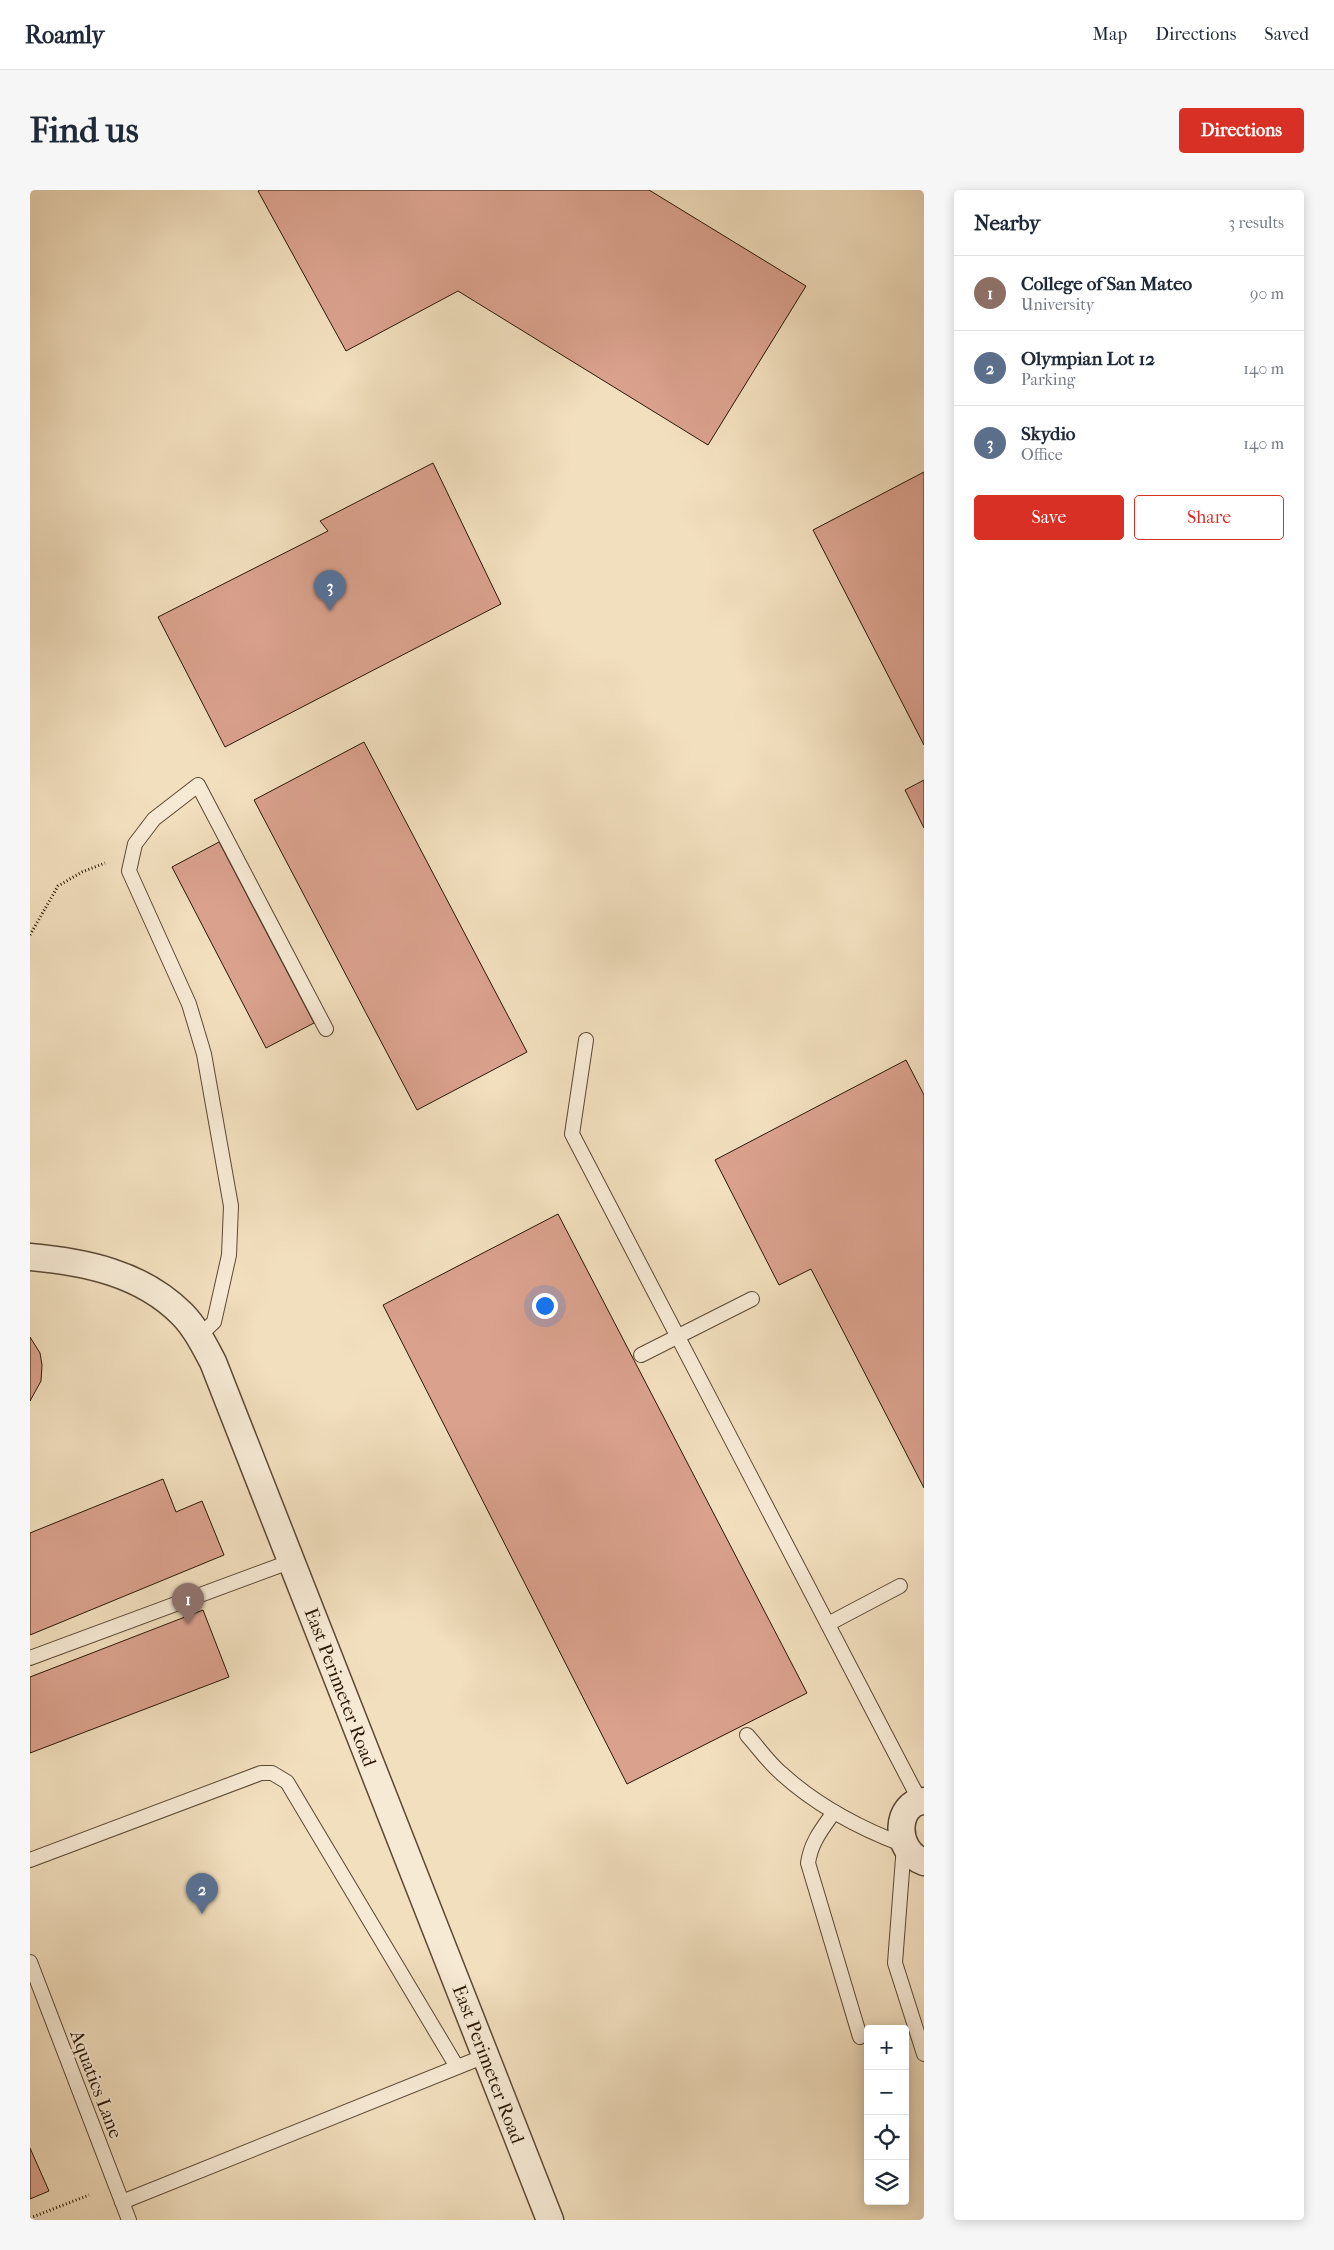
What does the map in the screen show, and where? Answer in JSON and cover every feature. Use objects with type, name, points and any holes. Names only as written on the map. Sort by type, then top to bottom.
[{"type":"street","name":"East Perimeter Road","points":[[30,1257],[74,1261],[105,1269],[134,1281],[157,1293],[182,1314],[199,1336],[213,1362],[550,2220]]},
{"type":"street","points":[[922,1801],[909,1809],[903,1820],[901,1833],[904,1845],[911,1856],[924,1862]]},
{"type":"lane","points":[[199,1336],[214,1322],[230,1255],[231,1206],[204,1054],[188,1004],[129,871],[135,844],[154,819],[198,785],[326,1029]]},
{"type":"lane","points":[[586,1040],[572,1134],[922,1801]]},
{"type":"lane","points":[[642,1355],[752,1299]]},
{"type":"lane","points":[[30,1658],[292,1561]]},
{"type":"lane","points":[[828,1624],[900,1586]]},
{"type":"lane","points":[[747,1735],[780,1773],[834,1812],[867,1831],[904,1845],[895,1963],[924,2054]]},
{"type":"lane","points":[[30,1860],[261,1773],[272,1773],[287,1782],[457,2067]]},
{"type":"lane","points":[[834,1812],[816,1838],[810,1850],[808,1863],[860,2037]]},
{"type":"lane","name":"Aquatics Lane","points":[[30,1962],[129,2220]]},
{"type":"lane","points":[[122,2202],[485,2056]]},
{"type":"path","points":[[30,936],[58,886],[82,872],[107,862],[129,871]]},
{"type":"path","points":[[30,2218],[89,2195]]},
{"type":"building","points":[[649,190],[806,286],[708,445],[458,291],[346,351],[258,191]]},
{"type":"building","points":[[433,463],[501,604],[225,747],[158,617],[328,531],[320,521]]},
{"type":"building","points":[[924,472],[924,745],[813,530]]},
{"type":"building","points":[[364,742],[527,1052],[417,1110],[254,800]]},
{"type":"building","points":[[924,780],[924,828],[905,790]]},
{"type":"building","points":[[219,842],[314,1023],[266,1048],[172,867]]},
{"type":"building","points":[[906,1060],[924,1095],[924,1488],[811,1269],[779,1285],[715,1160]]},
{"type":"building","points":[[558,1214],[807,1693],[627,1784],[383,1305]]},
{"type":"building","points":[[30,1337],[40,1353],[42,1365],[41,1381],[30,1401]]},
{"type":"building","points":[[163,1479],[176,1512],[202,1501],[224,1555],[30,1635],[30,1533]]},
{"type":"building","points":[[203,1610],[229,1677],[30,1753],[30,1677]]},
{"type":"building","points":[[30,2148],[49,2191],[30,2199]]},
{"type":"place","name":"Skydio","points":[[330,611]]},
{"type":"place","name":"College of San Mateo","points":[[188,1624]]},
{"type":"place","name":"Olympian Lot 12","points":[[202,1914]]}]
